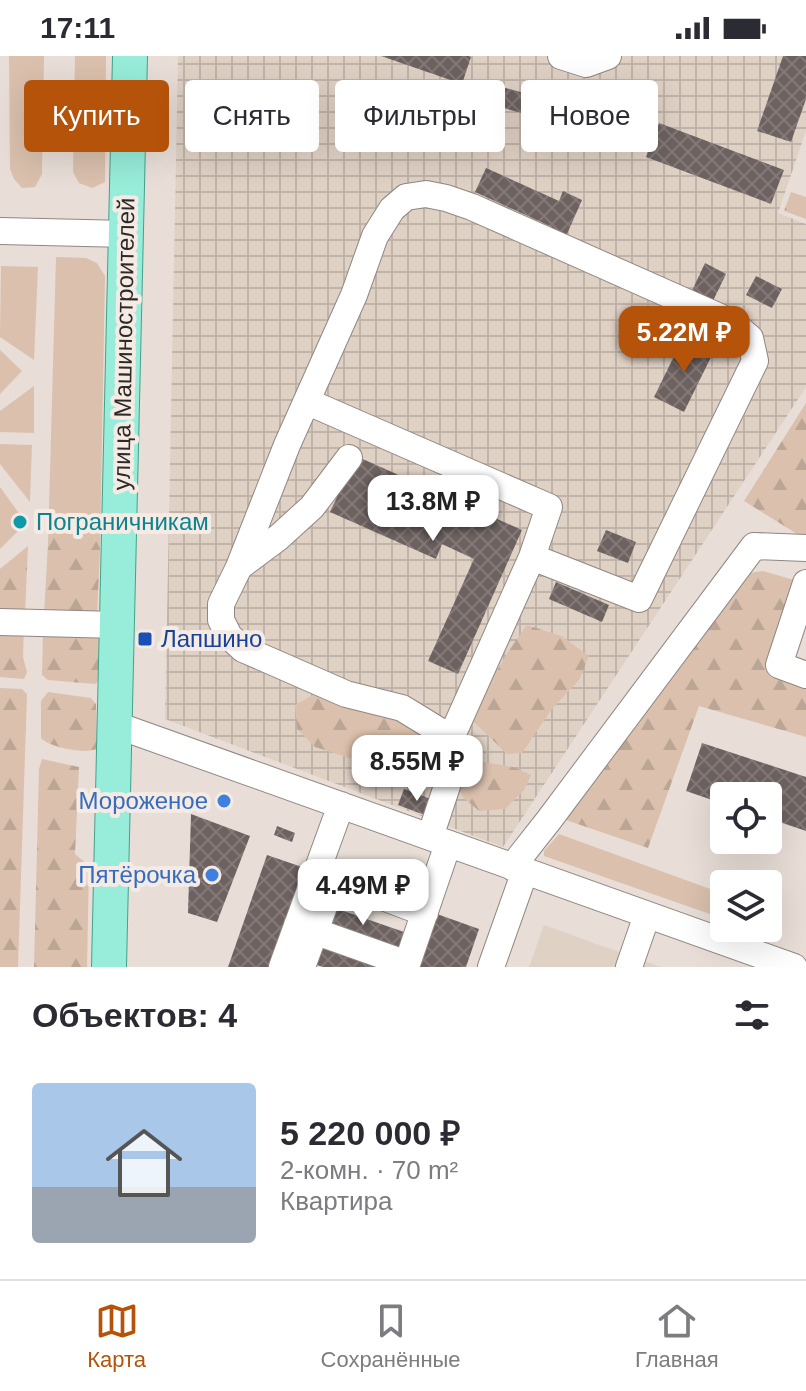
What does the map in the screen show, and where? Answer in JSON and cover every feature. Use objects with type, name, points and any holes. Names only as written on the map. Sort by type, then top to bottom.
[{"type":"main road","name":"улица Машиностроителей","points":[[109,967],[130,56]]},
{"type":"street","points":[[561,56],[586,64],[608,56]]},
{"type":"street","points":[[451,738],[402,708],[346,694],[243,649],[229,636],[221,620],[221,604],[354,295],[375,236],[392,209],[406,197],[426,194],[472,207],[731,322],[750,338],[755,361],[639,599],[532,557]]},
{"type":"street","points":[[0,231],[127,234]]},
{"type":"street","points":[[306,928],[407,966],[425,913],[456,759],[451,738],[532,557],[549,507],[308,402]]},
{"type":"street","points":[[239,567],[312,507],[349,458]]},
{"type":"street","points":[[491,967],[519,869],[549,820],[754,546],[806,548]]},
{"type":"street","points":[[806,583],[779,665],[806,675]]},
{"type":"street","points":[[0,622],[118,625]]},
{"type":"street","points":[[116,725],[794,967]]},
{"type":"street","points":[[282,967],[306,928],[325,875],[341,805]]},
{"type":"street","points":[[325,875],[425,913]]},
{"type":"street","points":[[629,967],[647,915]]},
{"type":"street","points":[[302,967],[306,928]]},
{"type":"shaded area","points":[[178,56],[806,56],[806,131],[778,213],[806,224],[806,387],[503,847],[165,719]]},
{"type":"shaded area","points":[[544,925],[661,967],[529,967]]},
{"type":"green space","points":[[9,56],[44,56],[44,80],[24,80],[24,152],[42,152],[42,174],[35,187],[22,188],[10,169]]},
{"type":"green space","points":[[75,56],[106,56],[106,80],[75,80]]},
{"type":"green space","points":[[73,152],[105,152],[105,182],[92,188],[79,183],[73,172]]},
{"type":"green space","points":[[791,192],[806,197],[806,219],[784,211]]},
{"type":"green space","points":[[56,257],[86,258],[97,263],[105,276],[100,548],[90,530],[73,526],[48,543]]},
{"type":"green space","points":[[1,266],[38,267],[34,360],[0,337]]},
{"type":"green space","points":[[0,350],[22,371],[0,394]]},
{"type":"green space","points":[[34,386],[34,433],[0,432],[0,411]]},
{"type":"green space","points":[[806,403],[806,535],[802,537],[744,501]]},
{"type":"green space","points":[[0,444],[32,445],[30,502],[0,464]]},
{"type":"green space","points":[[0,487],[26,523],[0,549]]},
{"type":"green space","points":[[65,518],[73,526],[90,530],[100,548],[97,617],[44,614],[48,543],[53,528]]},
{"type":"green space","points":[[28,546],[25,613],[0,615],[0,569]]},
{"type":"green space","points":[[763,571],[794,580],[772,671],[806,683],[806,737],[699,706],[648,848],[560,818],[748,573]]},
{"type":"green space","points":[[527,625],[561,636],[589,656],[579,680],[551,710],[522,753],[507,754],[473,721],[497,671]]},
{"type":"green space","points":[[0,627],[24,628],[23,657],[27,672],[24,679],[0,677]]},
{"type":"green space","points":[[43,633],[99,636],[101,678],[95,684],[48,680],[42,675]]},
{"type":"green space","points":[[0,688],[22,689],[27,694],[18,967],[0,967]]},
{"type":"green space","points":[[48,692],[91,698],[96,704],[97,749],[68,749],[41,738],[41,701]]},
{"type":"green space","points":[[313,695],[408,723],[448,757],[429,775],[396,776],[315,747],[297,729],[295,705]]},
{"type":"green space","points":[[42,759],[79,767],[75,854],[89,866],[87,967],[34,967],[39,769]]},
{"type":"green space","points":[[466,759],[513,767],[531,775],[524,790],[505,809],[479,811],[464,798],[452,780]]},
{"type":"green space","points":[[559,834],[710,889],[710,914],[544,856],[544,851]]},
{"type":"building","points":[[381,56],[471,57],[463,80],[450,80]]},
{"type":"building","points":[[783,56],[806,56],[806,99],[791,142],[757,131]]},
{"type":"building","points":[[505,88],[521,92],[521,113],[505,108]]},
{"type":"building","points":[[659,123],[784,170],[771,204],[646,157],[648,152],[658,152]]},
{"type":"building","points":[[486,168],[559,201],[563,191],[582,200],[563,243],[548,235],[552,227],[475,192]]},
{"type":"building","points":[[705,263],[726,274],[711,305],[690,295]]},
{"type":"building","points":[[756,276],[782,289],[772,308],[746,295]]},
{"type":"building","points":[[684,336],[714,351],[684,412],[654,397]]},
{"type":"building","points":[[356,456],[522,530],[458,674],[428,661],[474,559],[442,544],[436,559],[330,512]]},
{"type":"building","points":[[606,530],[636,542],[628,563],[597,551]]},
{"type":"building","points":[[556,582],[609,605],[602,622],[549,599]]},
{"type":"building","points":[[702,743],[806,777],[806,831],[782,823],[782,782],[710,782],[710,799],[686,791]]},
{"type":"building","points":[[404,789],[436,801],[430,817],[398,805]]},
{"type":"building","name":"Пятёрочка","points":[[191,814],[250,836],[217,922],[188,913]]},
{"type":"building","points":[[277,826],[295,833],[292,842],[274,835]]},
{"type":"building","points":[[267,855],[305,868],[270,967],[228,967]]},
{"type":"building","points":[[329,906],[404,932],[399,948],[323,923]]},
{"type":"building","points":[[437,914],[479,929],[466,967],[418,967]]},
{"type":"building","points":[[317,942],[389,967],[323,967],[310,963]]},
{"type":"place","name":"Пограничникам","points":[[20,522]]},
{"type":"place","name":"Лапшино","points":[[145,639]]},
{"type":"place","name":"Мороженое","points":[[224,801]]},
{"type":"place","name":"Пятёрочка","points":[[212,875]]}]
